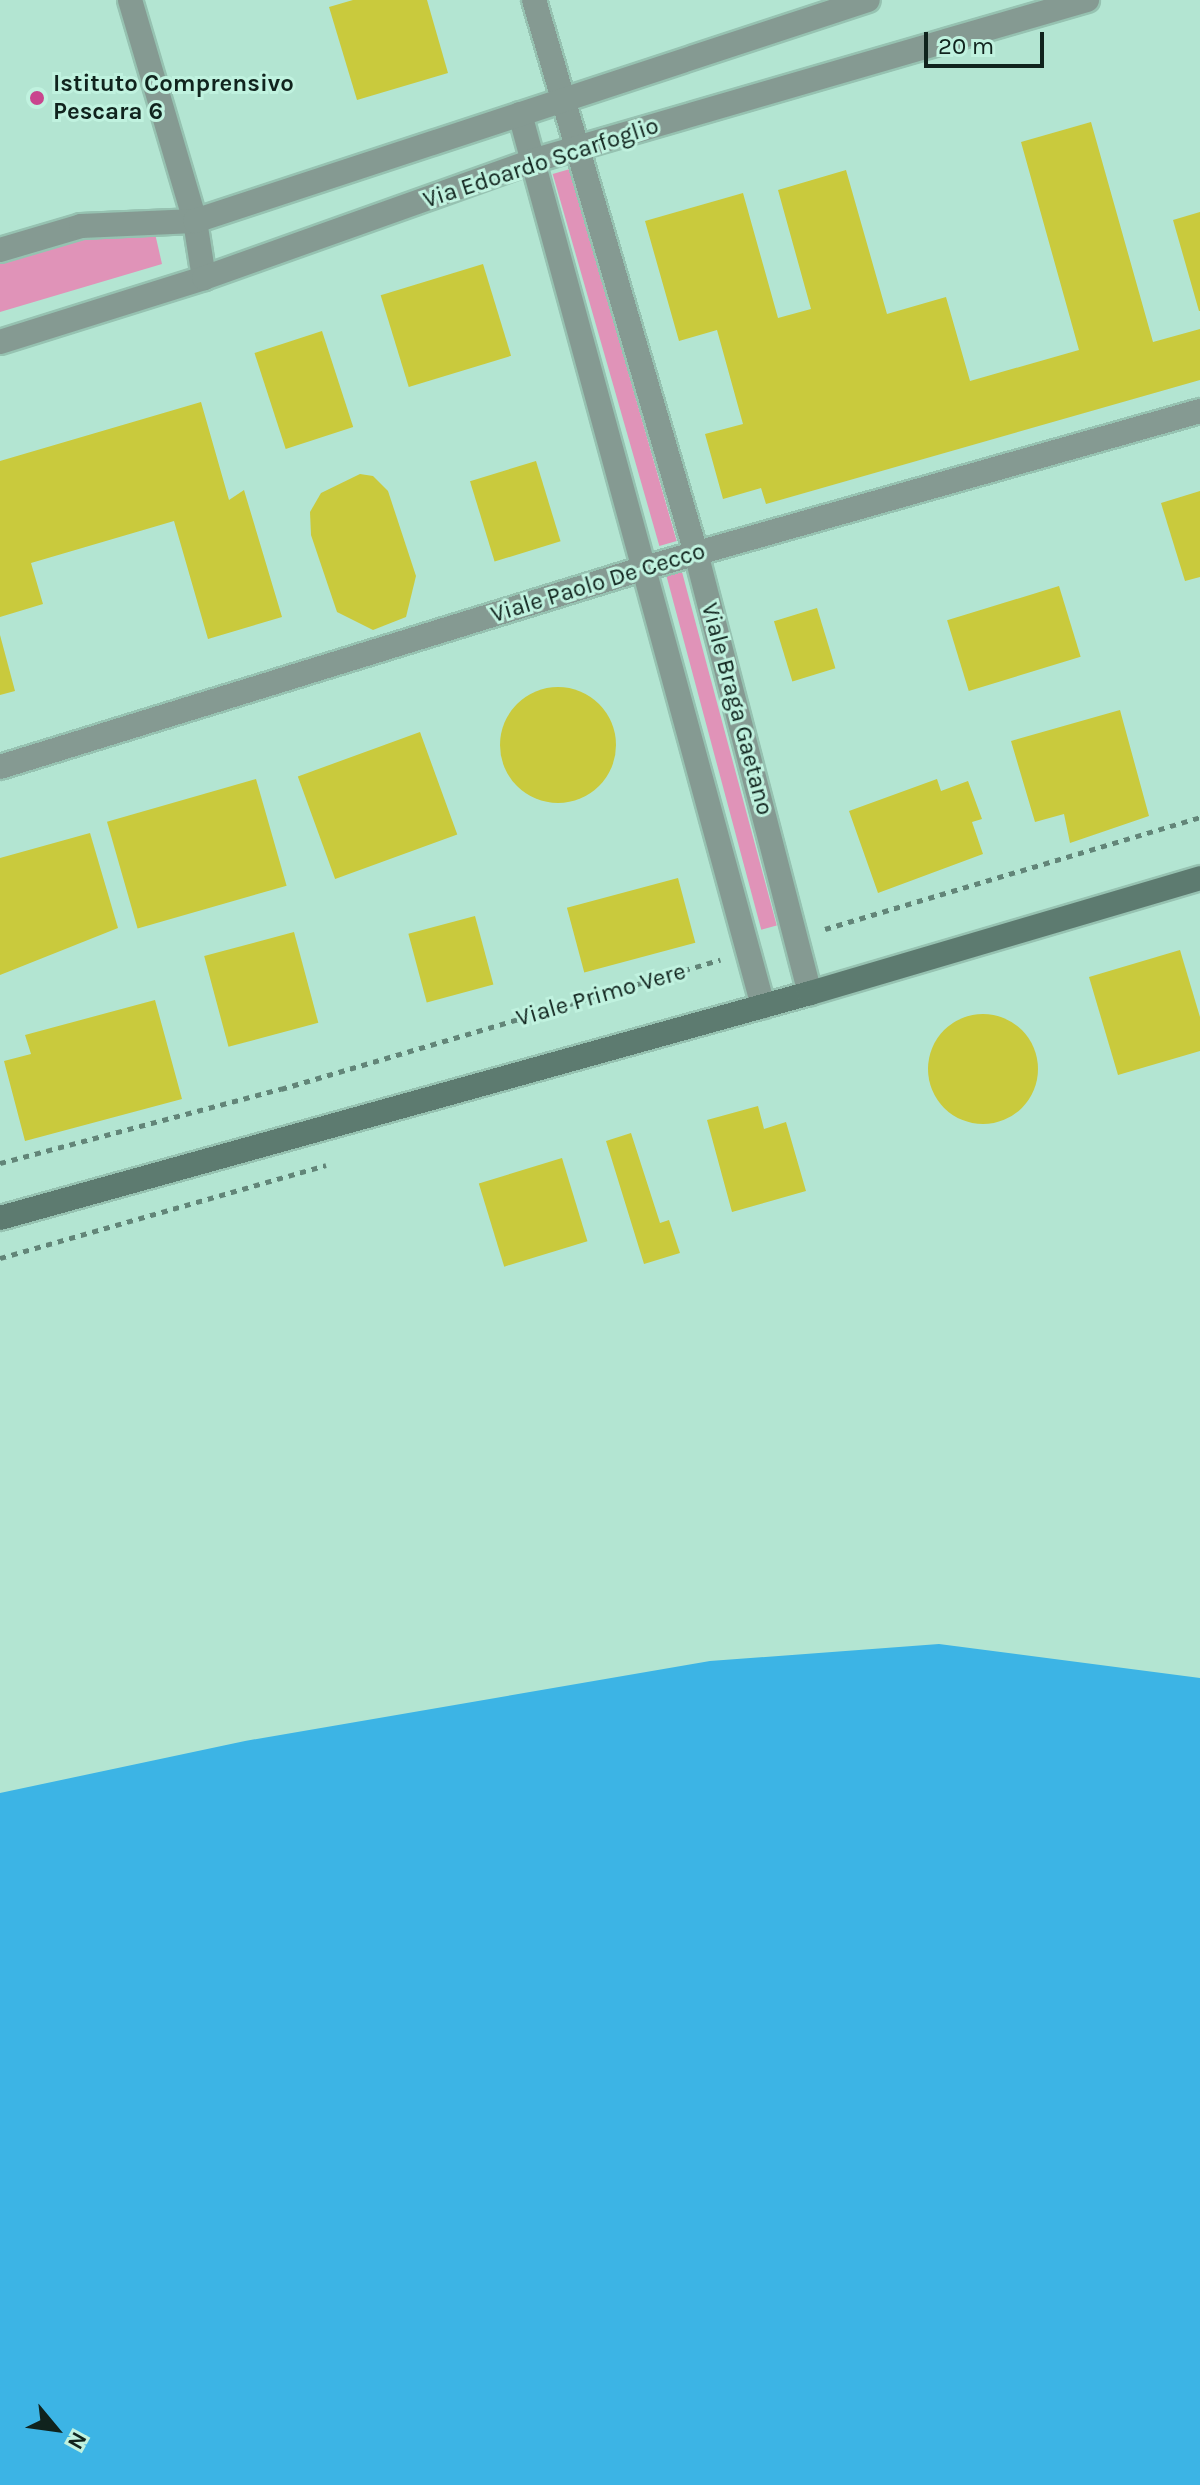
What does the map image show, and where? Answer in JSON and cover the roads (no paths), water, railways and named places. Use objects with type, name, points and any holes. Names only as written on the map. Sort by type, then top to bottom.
[{"type":"street","points":[[130,0],[195,221],[204,278]]},
{"type":"street","points":[[534,0],[566,100]]},
{"type":"street","points":[[0,250],[81,226],[195,221],[868,0]]},
{"type":"street","name":"Via Edoardo Scarfoglio","points":[[0,342],[204,278],[532,161],[1087,0]]},
{"type":"street","name":"Viale Braga Gaetano","points":[[566,100],[696,553],[810,993]]},
{"type":"street","name":"Viale Braga Gaetano","points":[[520,114],[648,567],[763,1006]]},
{"type":"street","name":"Viale Paolo De Cecco","points":[[0,767],[648,567],[1200,411]]},
{"type":"street","points":[[0,1218],[810,993],[1200,878]]},
{"type":"water","points":[[939,1644],[1200,1678],[1200,2485],[0,2485],[0,1793],[245,1741],[710,1661]]},
{"type":"place","name":"Istituto Comprensivo Pescara 6","points":[[37,98]]}]
